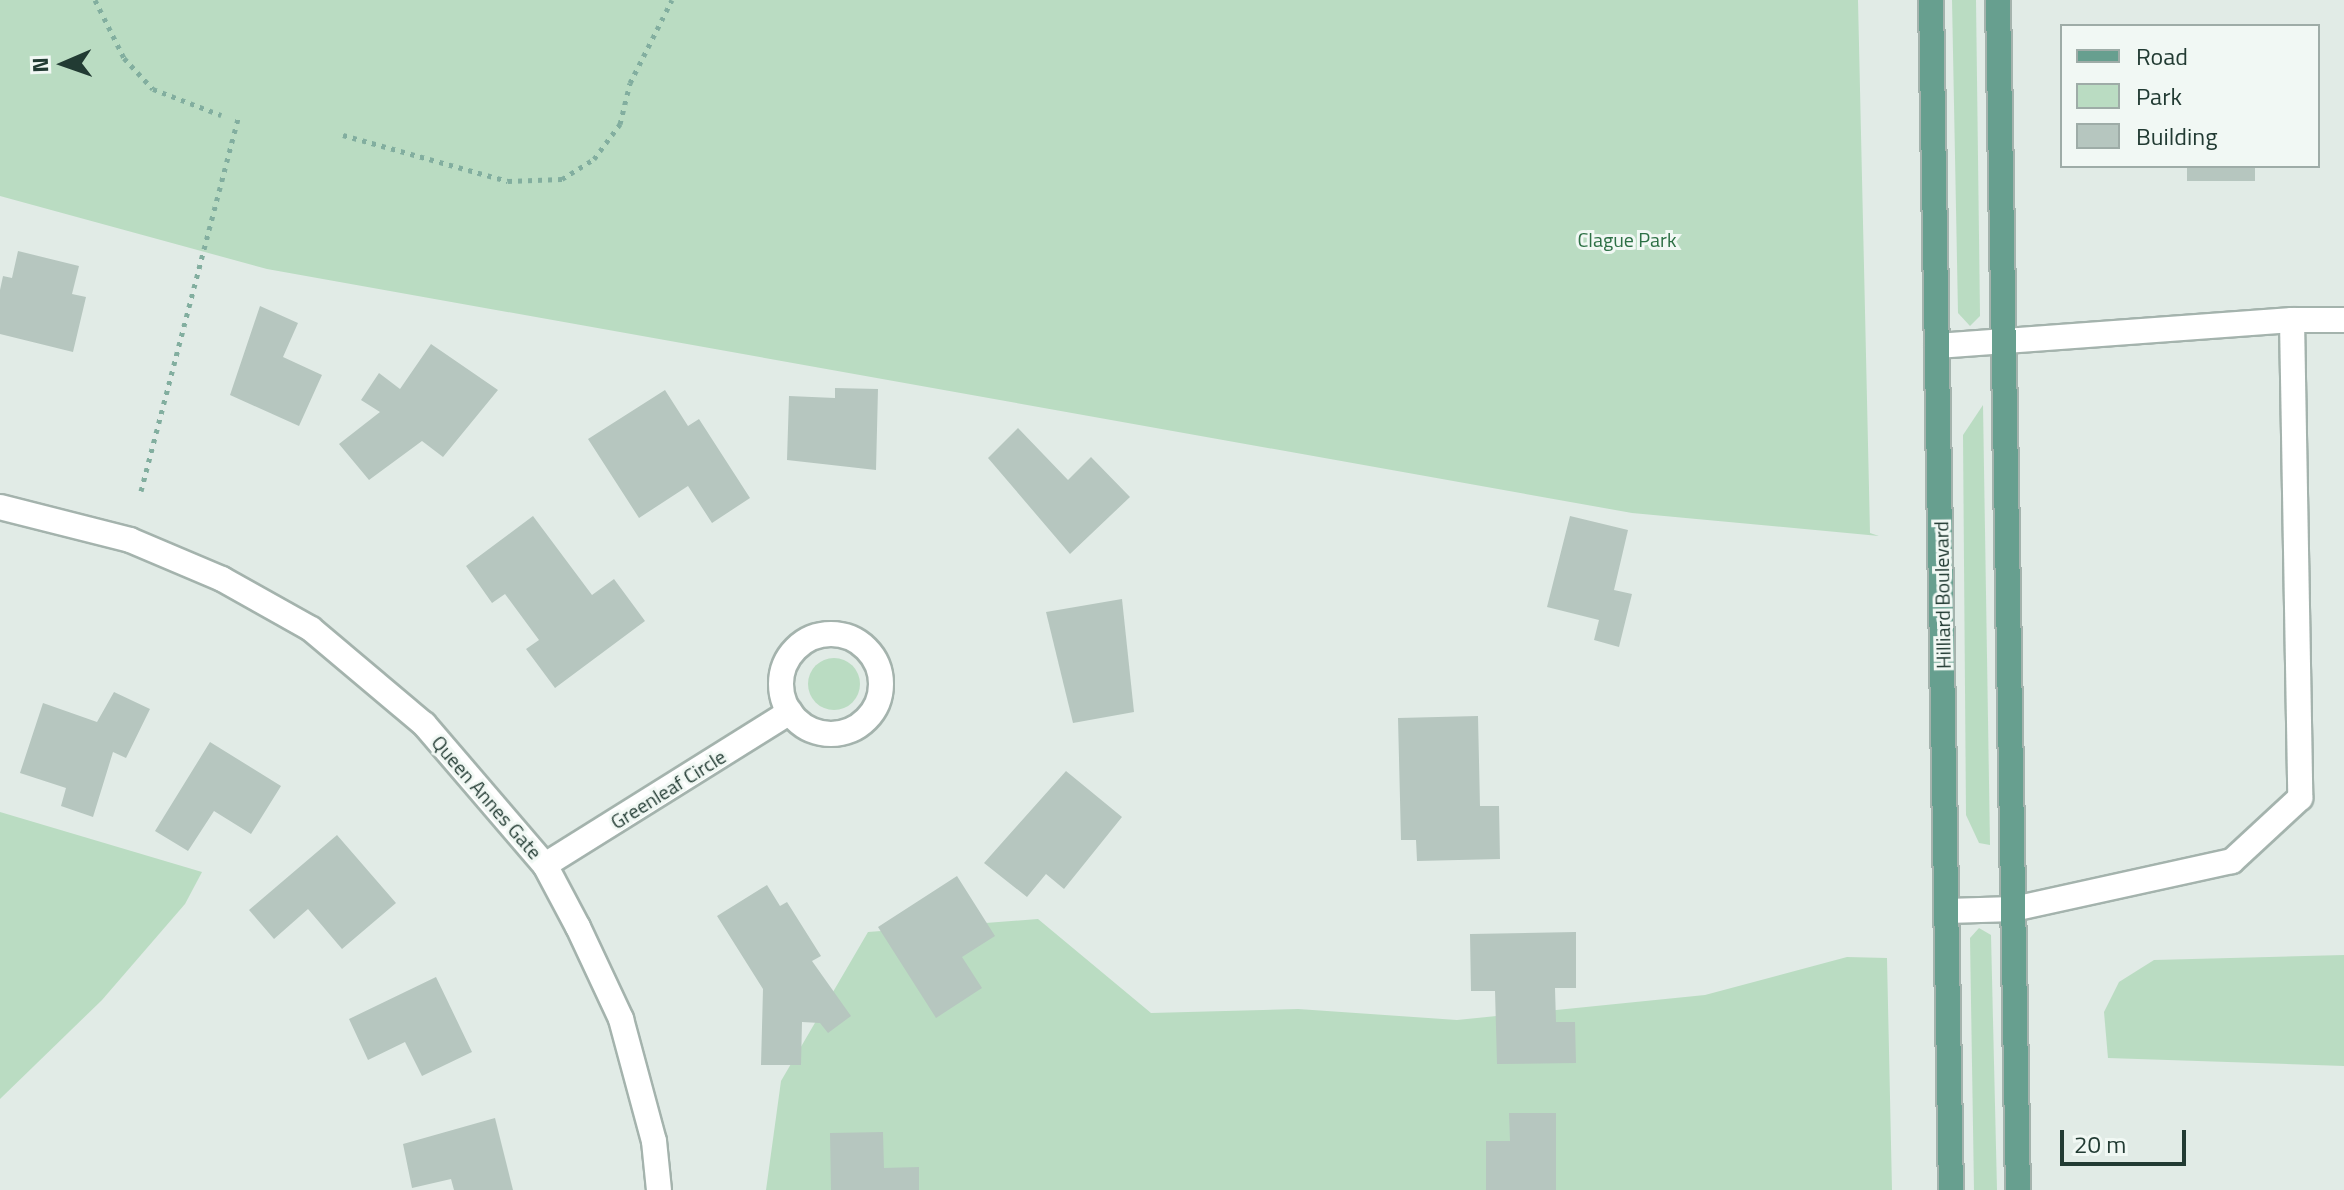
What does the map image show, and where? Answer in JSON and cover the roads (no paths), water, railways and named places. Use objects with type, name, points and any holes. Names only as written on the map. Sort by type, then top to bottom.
[{"type":"main road","name":"Hilliard Boulevard","points":[[1931,0],[1951,1190]]},
{"type":"main road","points":[[1998,0],[2018,1190]]},
{"type":"street","points":[[1937,346],[2292,320],[2344,320]]},
{"type":"street","points":[[1947,911],[2014,909],[2232,861],[2300,798],[2292,320]]},
{"type":"street","name":"Queen Annes Gate","points":[[0,507],[130,540],[222,579],[311,629],[424,724],[545,865],[621,1019],[654,1141],[659,1190]]},
{"type":"street","points":[[835,634],[874,658],[881,690],[858,726],[817,732],[790,712],[785,667],[804,642],[835,634]]},
{"type":"street","name":"Greenleaf Circle","points":[[545,865],[790,712]]},
{"type":"park label","name":"Clague Park","points":[[1627,239]]}]
